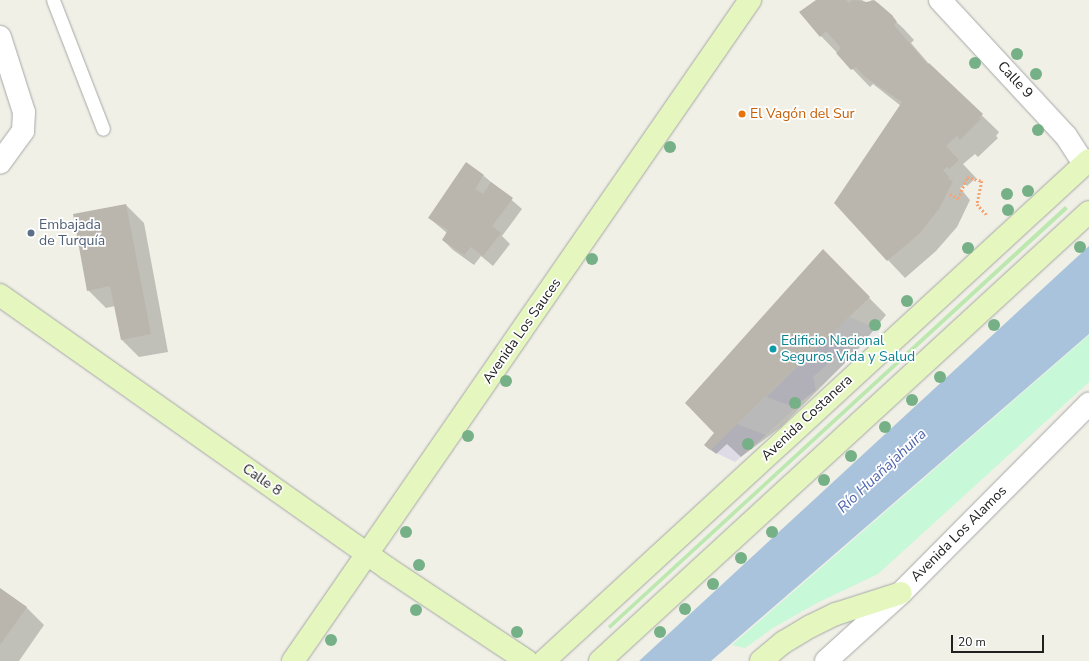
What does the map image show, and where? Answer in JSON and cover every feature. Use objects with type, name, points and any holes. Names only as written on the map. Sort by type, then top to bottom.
[{"type":"main road","name":"Avenida Los Sauces","points":[[293,661],[750,0]]},
{"type":"main road","name":"Avenida Costanera","points":[[544,661],[1087,162]]},
{"type":"main road","points":[[600,661],[1089,212]]},
{"type":"main road","name":"Calle 8","points":[[0,295],[368,554],[527,661]]},
{"type":"main road","points":[[761,661],[784,642],[811,626],[836,614],[900,593]]},
{"type":"street","name":"Calle 9","points":[[940,0],[1066,136],[1087,162]]},
{"type":"street","points":[[0,37],[24,112],[23,131],[0,163]]},
{"type":"street","name":"Avenida Los Alamos","points":[[826,661],[900,593],[1089,404]]},
{"type":"lane","points":[[53,0],[103,130]]},
{"type":"path","points":[[950,194],[958,199],[967,177],[982,181],[977,204],[987,215]]},
{"type":"green space","points":[[1065,206],[1068,209],[610,629],[608,626]]},
{"type":"green space","points":[[1089,335],[1089,382],[878,574],[817,603],[773,628],[745,648],[732,645]]},
{"type":"shaded area","points":[[849,317],[881,330],[816,390],[813,377],[848,345],[829,336]]},
{"type":"shaded area","points":[[829,336],[849,345],[813,377],[816,390],[794,407],[766,397]]},
{"type":"shaded area","points":[[766,397],[794,407],[799,405],[766,435],[737,424]]},
{"type":"shaded area","points":[[737,424],[766,435],[735,462],[710,450]]},
{"type":"water","name":"Río Huañajahuira","points":[[1089,246],[1089,334],[711,661],[639,661]]},
{"type":"building","points":[[816,0],[846,0],[849,3],[853,0],[867,2],[874,0],[892,15],[897,22],[894,25],[928,65],[929,63],[983,114],[979,118],[981,119],[960,140],[957,136],[946,146],[959,160],[949,169],[947,167],[943,170],[949,177],[948,179],[953,181],[939,209],[919,234],[887,261],[834,203],[902,102],[865,77],[856,67],[851,70],[836,53],[841,48],[826,31],[820,37],[799,12]]},
{"type":"building","points":[[466,162],[484,175],[475,189],[483,194],[491,182],[513,198],[492,226],[501,233],[483,256],[471,247],[464,255],[442,240],[448,230],[428,218]]},
{"type":"building","points":[[126,204],[151,334],[121,340],[110,286],[87,291],[73,214]]},
{"type":"building","name":"Edificio Nacional Seguros Vida y Salud","points":[[823,249],[870,297],[710,450],[704,445],[714,433],[685,403]]},
{"type":"building","points":[[0,588],[27,607],[0,645]]},
{"type":"place","name":"El Vagón del Sur","points":[[742,114]]},
{"type":"place","name":"Embajada de Turquía","points":[[31,233]]},
{"type":"place","name":"Edificio Nacional Seguros Vida y Salud","points":[[773,349]]}]
